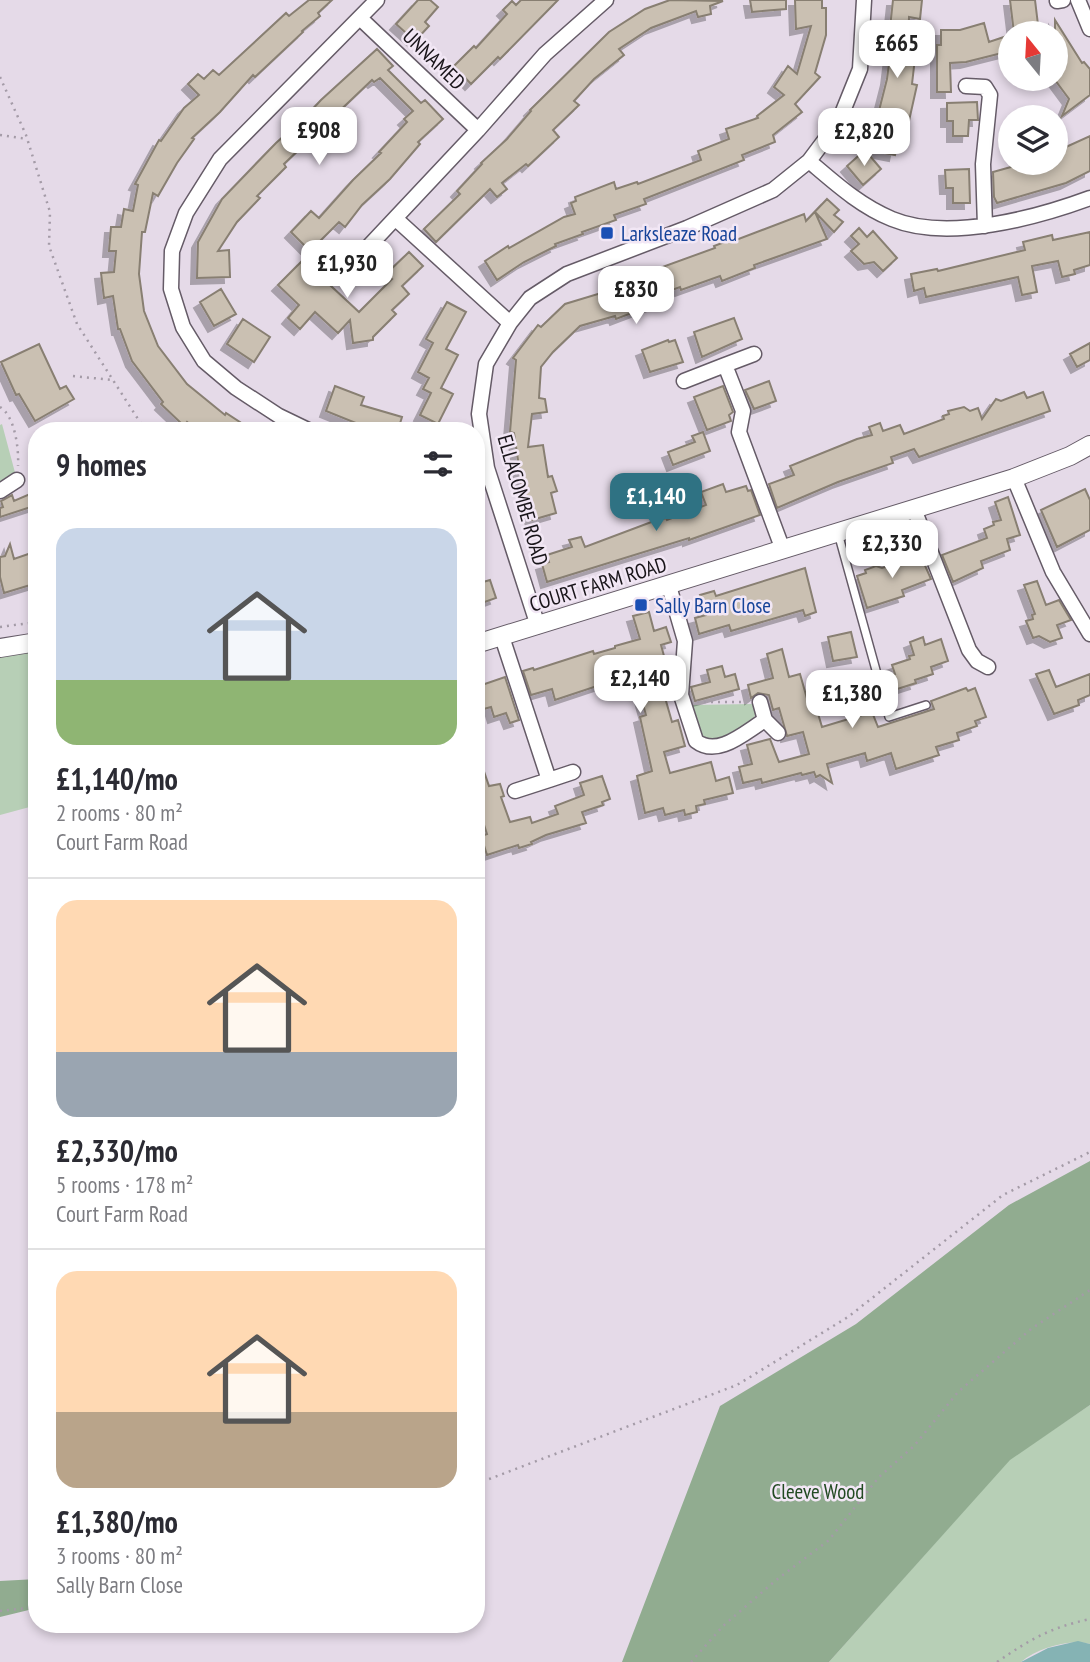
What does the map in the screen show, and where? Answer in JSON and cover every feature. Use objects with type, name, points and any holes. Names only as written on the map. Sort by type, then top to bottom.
[{"type":"street","points":[[291,422],[236,388],[204,361],[183,327],[171,289],[172,251],[186,213],[220,159],[377,0]]},
{"type":"street","points":[[354,262],[545,54],[606,0]]},
{"type":"street","name":"ELLACOMBE ROAD","points":[[479,422],[486,364],[510,323],[530,298],[567,274],[687,228],[773,190],[809,161],[839,121],[860,69],[864,0]]},
{"type":"street","points":[[1057,1],[1063,0]]},
{"type":"street","points":[[1078,0],[1090,29]]},
{"type":"street","name":"UNNAMED","points":[[360,19],[478,130]]},
{"type":"street","points":[[966,86],[985,87],[990,97],[983,164],[985,226]]},
{"type":"street","points":[[809,161],[858,202],[894,220],[930,228],[985,226],[1021,220],[1090,198]]},
{"type":"street","points":[[396,219],[510,323]]},
{"type":"street","points":[[684,381],[754,354]]},
{"type":"street","points":[[725,365],[743,411],[739,432],[783,550]]},
{"type":"street","name":"COURT FARM ROAD","points":[[485,642],[1014,478],[1070,456],[1090,444]]},
{"type":"street","name":"ELLACOMBE ROAD","points":[[485,476],[538,626]]},
{"type":"street","points":[[1014,478],[1053,572],[1090,635]]},
{"type":"street","points":[[0,491],[17,480]]},
{"type":"street","points":[[914,509],[969,650],[977,662],[988,667]]},
{"type":"street","points":[[669,586],[685,641],[681,695],[696,741],[708,748],[720,747],[765,720]]},
{"type":"street","points":[[502,637],[549,780]]},
{"type":"street","points":[[0,648],[28,643]]},
{"type":"street","points":[[760,702],[765,720],[778,733]]},
{"type":"street","points":[[515,791],[573,772]]},
{"type":"lane","points":[[838,533],[889,717],[926,705]]},
{"type":"path","points":[[0,77],[27,139],[50,212],[48,246],[77,324],[140,422]]},
{"type":"path","points":[[0,135],[27,139]]},
{"type":"path","points":[[73,376],[112,380]]},
{"type":"path","points":[[0,407],[7,411],[11,422],[18,458],[17,480]]},
{"type":"path","points":[[0,626],[28,623]]},
{"type":"path","points":[[683,702],[760,702]]},
{"type":"path","points":[[485,1481],[737,1385],[848,1317],[1003,1195],[1090,1152]]},
{"type":"path","points":[[691,1662],[723,1626],[775,1581],[829,1541],[879,1477],[914,1446],[958,1392],[1031,1329],[1090,1290]]},
{"type":"path","points":[[0,1611],[28,1607]]},
{"type":"path","points":[[997,1662],[1034,1637],[1090,1619]]},
{"type":"shaded area","points":[[2,424],[17,480],[0,497],[0,425]]},
{"type":"shaded area","points":[[28,644],[28,807],[0,815],[0,649]]},
{"type":"shaded area","points":[[753,704],[753,720],[727,735],[708,741],[701,736],[690,705]]},
{"type":"shaded area","points":[[1090,1405],[1090,1644],[1054,1646],[1021,1662],[829,1662],[1010,1459]]},
{"type":"shaded area","points":[[1078,1641],[1090,1644],[1090,1662],[1021,1662],[1048,1648]]},
{"type":"green space","name":"Cleeve Wood","points":[[1090,1161],[1090,1405],[1010,1460],[829,1662],[622,1662],[720,1406],[856,1324],[1009,1205]]},
{"type":"green space","points":[[28,1579],[28,1610],[0,1617],[0,1581]]},
{"type":"building","points":[[309,0],[332,0],[318,13],[320,16],[255,77],[253,75],[192,138],[194,139],[158,196],[153,193],[145,232],[142,232],[139,274],[144,311],[158,346],[187,384],[225,415],[226,413],[240,422],[180,422],[161,404],[163,402],[132,361],[118,329],[113,296],[104,298],[101,273],[114,272],[116,251],[109,251],[111,227],[121,227],[124,209],[133,211],[138,185],[135,184],[159,140],[161,141],[184,108],[199,95],[188,84],[198,74],[204,79],[213,70],[219,75],[286,13],[289,16]]},
{"type":"building","points":[[418,0],[430,0],[438,7],[425,22],[429,26],[415,41],[396,24]]},
{"type":"building","points":[[521,0],[558,0],[500,59],[498,57],[471,84],[454,66],[474,46],[476,48],[507,14],[503,10],[512,1],[516,5]]},
{"type":"building","points":[[670,0],[723,1],[710,6],[711,14],[698,17],[696,11],[651,28],[619,49],[624,55],[594,79],[574,101],[579,105],[553,130],[559,137],[528,166],[526,164],[502,183],[507,189],[497,197],[490,189],[436,242],[424,229],[460,194],[457,191],[481,163],[507,139],[530,110],[609,32],[645,9]]},
{"type":"building","points":[[750,0],[786,0],[786,9],[752,12]]},
{"type":"building","points":[[795,0],[822,0],[822,8],[826,8],[826,35],[815,73],[820,77],[795,104],[802,112],[773,135],[775,142],[742,155],[744,160],[644,199],[646,204],[614,215],[616,220],[555,244],[556,246],[524,262],[497,280],[485,261],[508,246],[509,248],[564,217],[575,214],[571,203],[576,201],[575,197],[614,182],[616,189],[637,182],[638,184],[701,160],[698,151],[729,139],[726,129],[758,118],[757,116],[784,95],[774,87],[788,66],[797,74],[811,26],[796,29]]},
{"type":"building","points":[[893,0],[922,0],[920,19],[909,17],[909,57],[915,58],[912,84],[917,85],[909,121],[902,120],[895,155],[869,150],[887,79]]},
{"type":"building","points":[[1010,0],[1035,0],[1038,21],[1013,21]]},
{"type":"building","points":[[984,23],[989,42],[998,39],[998,54],[950,63],[951,92],[937,92],[937,45],[941,45],[941,30],[960,30]]},
{"type":"building","points":[[1068,41],[1082,63],[1090,69],[1090,95],[1068,112],[1069,99],[1063,91],[1068,91]]},
{"type":"building","points":[[377,49],[393,66],[388,70],[421,103],[425,100],[443,119],[418,142],[420,144],[390,179],[362,205],[345,227],[339,222],[310,251],[291,232],[311,211],[319,218],[381,153],[379,152],[407,122],[404,119],[413,111],[380,78],[374,82],[372,80],[284,164],[286,167],[257,196],[260,198],[237,222],[218,251],[229,250],[230,277],[197,278],[198,242],[222,199],[276,143]]},
{"type":"building","points":[[977,102],[978,120],[969,120],[968,136],[953,136],[953,121],[947,121],[947,103]]},
{"type":"building","points":[[1090,136],[1090,171],[1066,183],[997,203],[994,197],[993,172],[998,171],[998,175],[1068,175],[1068,146]]},
{"type":"building","points":[[865,150],[881,169],[863,185],[847,166]]},
{"type":"building","points":[[969,169],[970,203],[953,203],[953,188],[946,188],[945,170]]},
{"type":"building","points":[[827,199],[839,210],[834,215],[843,222],[834,232],[815,212],[827,239],[754,265],[755,268],[722,281],[720,276],[658,295],[661,302],[616,319],[615,316],[580,326],[553,352],[541,367],[539,398],[545,399],[547,412],[532,414],[528,447],[543,445],[548,477],[552,476],[557,491],[551,493],[556,513],[532,520],[522,487],[514,433],[510,432],[516,360],[513,358],[538,325],[541,327],[565,304],[618,288],[617,286],[644,276],[643,274],[715,248],[714,246],[804,214],[806,221]]},
{"type":"building","points":[[859,228],[867,237],[873,231],[897,258],[883,271],[874,262],[864,264],[851,251],[859,244],[851,236]]},
{"type":"building","points":[[1090,232],[1090,265],[1074,270],[1075,274],[1062,277],[1058,261],[1032,266],[1037,292],[1022,295],[1018,277],[926,297],[924,288],[914,291],[911,274],[938,271],[1025,250],[1023,242],[1052,235],[1053,240]]},
{"type":"building","points":[[409,252],[423,266],[402,286],[409,294],[392,310],[396,314],[373,340],[353,343],[350,320],[338,333],[315,312],[300,329],[288,318],[299,305],[278,285],[303,260],[359,312],[392,279],[386,274]]},
{"type":"building","points":[[221,289],[236,314],[214,326],[200,302]]},
{"type":"building","points":[[447,302],[466,312],[446,349],[458,355],[441,388],[453,394],[439,422],[420,415],[431,393],[423,389],[429,378],[418,372],[433,343],[426,339]]},
{"type":"building","points":[[734,318],[742,339],[702,357],[694,332]]},
{"type":"building","points":[[243,319],[270,337],[254,362],[227,344]]},
{"type":"building","points":[[675,340],[683,362],[650,372],[642,350]]},
{"type":"building","points":[[1090,343],[1090,360],[1077,367],[1070,354]]},
{"type":"building","points":[[39,344],[60,389],[66,386],[74,399],[35,421],[19,394],[16,395],[1,362]]},
{"type":"building","points":[[769,381],[776,401],[754,409],[745,390]]},
{"type":"building","points":[[335,386],[364,397],[361,405],[402,417],[400,422],[353,422],[326,411]]},
{"type":"building","points":[[723,386],[733,412],[729,415],[731,421],[707,430],[694,397]]},
{"type":"building","points":[[1024,392],[1027,398],[1043,392],[1050,411],[919,457],[914,449],[891,457],[893,463],[838,482],[777,508],[769,484],[794,475],[790,466],[872,435],[869,427],[880,423],[883,431],[900,425],[904,434],[944,419],[943,416],[949,414],[948,411],[964,407],[970,411],[978,408],[982,419],[996,399],[1001,401]]},
{"type":"building","points":[[703,432],[710,451],[673,465],[668,452],[695,442],[692,436]]},
{"type":"building","points":[[723,484],[726,492],[746,486],[748,491],[751,490],[760,515],[689,540],[547,582],[542,564],[549,562],[547,555],[572,547],[569,540],[581,537],[585,547],[654,521],[667,520],[706,505],[701,492]]},
{"type":"building","points":[[1085,489],[1090,500],[1090,530],[1057,547],[1041,510]]},
{"type":"building","points":[[12,495],[14,501],[28,495],[28,508],[0,517],[0,508],[3,507],[1,501]]},
{"type":"building","points":[[1008,497],[1020,535],[1007,539],[1010,550],[981,561],[983,568],[953,582],[942,555],[987,538],[984,529],[1001,520],[995,502]]},
{"type":"building","points":[[10,544],[14,559],[28,554],[28,586],[4,593],[0,577],[0,557],[5,556]]},
{"type":"building","points":[[919,552],[931,579],[902,590],[904,596],[867,608],[857,576],[876,566],[882,568],[910,559],[909,556]]},
{"type":"building","points":[[805,568],[816,612],[805,616],[803,610],[731,631],[729,625],[699,634],[695,618],[706,615],[700,595],[714,591],[716,596]]},
{"type":"building","points":[[490,580],[496,598],[485,602],[485,581]]},
{"type":"building","points":[[1037,581],[1046,605],[1059,600],[1071,620],[1057,625],[1062,638],[1050,642],[1039,636],[1033,638],[1026,621],[1033,619],[1032,615],[1035,614],[1024,585]]},
{"type":"building","points":[[649,612],[654,631],[666,627],[671,642],[661,645],[670,678],[660,680],[672,722],[678,720],[685,746],[664,752],[670,773],[711,762],[716,781],[729,777],[733,793],[704,800],[705,804],[696,806],[697,812],[685,815],[684,810],[665,815],[663,808],[645,813],[637,776],[652,771],[640,717],[646,715],[641,697],[648,695],[642,671],[555,700],[552,689],[531,695],[523,671],[593,651],[594,654],[640,639],[633,616]]},
{"type":"building","points":[[851,632],[857,657],[833,661],[828,637]]},
{"type":"building","points":[[923,637],[925,645],[941,639],[948,661],[931,667],[933,674],[915,680],[916,683],[888,692],[884,677],[895,674],[892,665],[914,655],[910,642]]},
{"type":"building","points":[[782,649],[789,677],[800,674],[808,702],[814,700],[822,727],[872,712],[878,727],[934,709],[931,701],[966,688],[968,691],[975,688],[986,717],[975,721],[977,726],[957,733],[959,740],[936,747],[939,755],[896,769],[891,753],[867,761],[865,753],[827,764],[832,783],[820,775],[816,777],[814,772],[762,783],[761,779],[743,783],[739,767],[752,764],[747,745],[770,739],[779,762],[809,754],[803,732],[787,736],[779,708],[773,710],[769,695],[758,693],[751,698],[748,685],[773,678],[767,654]]},
{"type":"building","points":[[722,666],[725,677],[735,674],[739,689],[695,701],[691,687],[710,682],[707,670]]},
{"type":"building","points":[[1049,670],[1056,687],[1090,674],[1090,695],[1078,700],[1079,705],[1054,714],[1036,674]]},
{"type":"building","points":[[505,677],[519,720],[510,723],[506,713],[494,717],[491,707],[485,709],[485,684]]},
{"type":"building","points":[[485,774],[489,786],[500,784],[504,796],[501,797],[510,822],[530,817],[532,823],[558,814],[555,806],[584,795],[580,783],[602,776],[610,799],[602,802],[603,805],[582,812],[586,823],[546,835],[531,842],[532,844],[519,848],[518,845],[487,855]]},
{"type":"place","name":"Larksleaze Road","points":[[607,233]]},
{"type":"place","name":"Sally Barn Close","points":[[641,605]]}]
